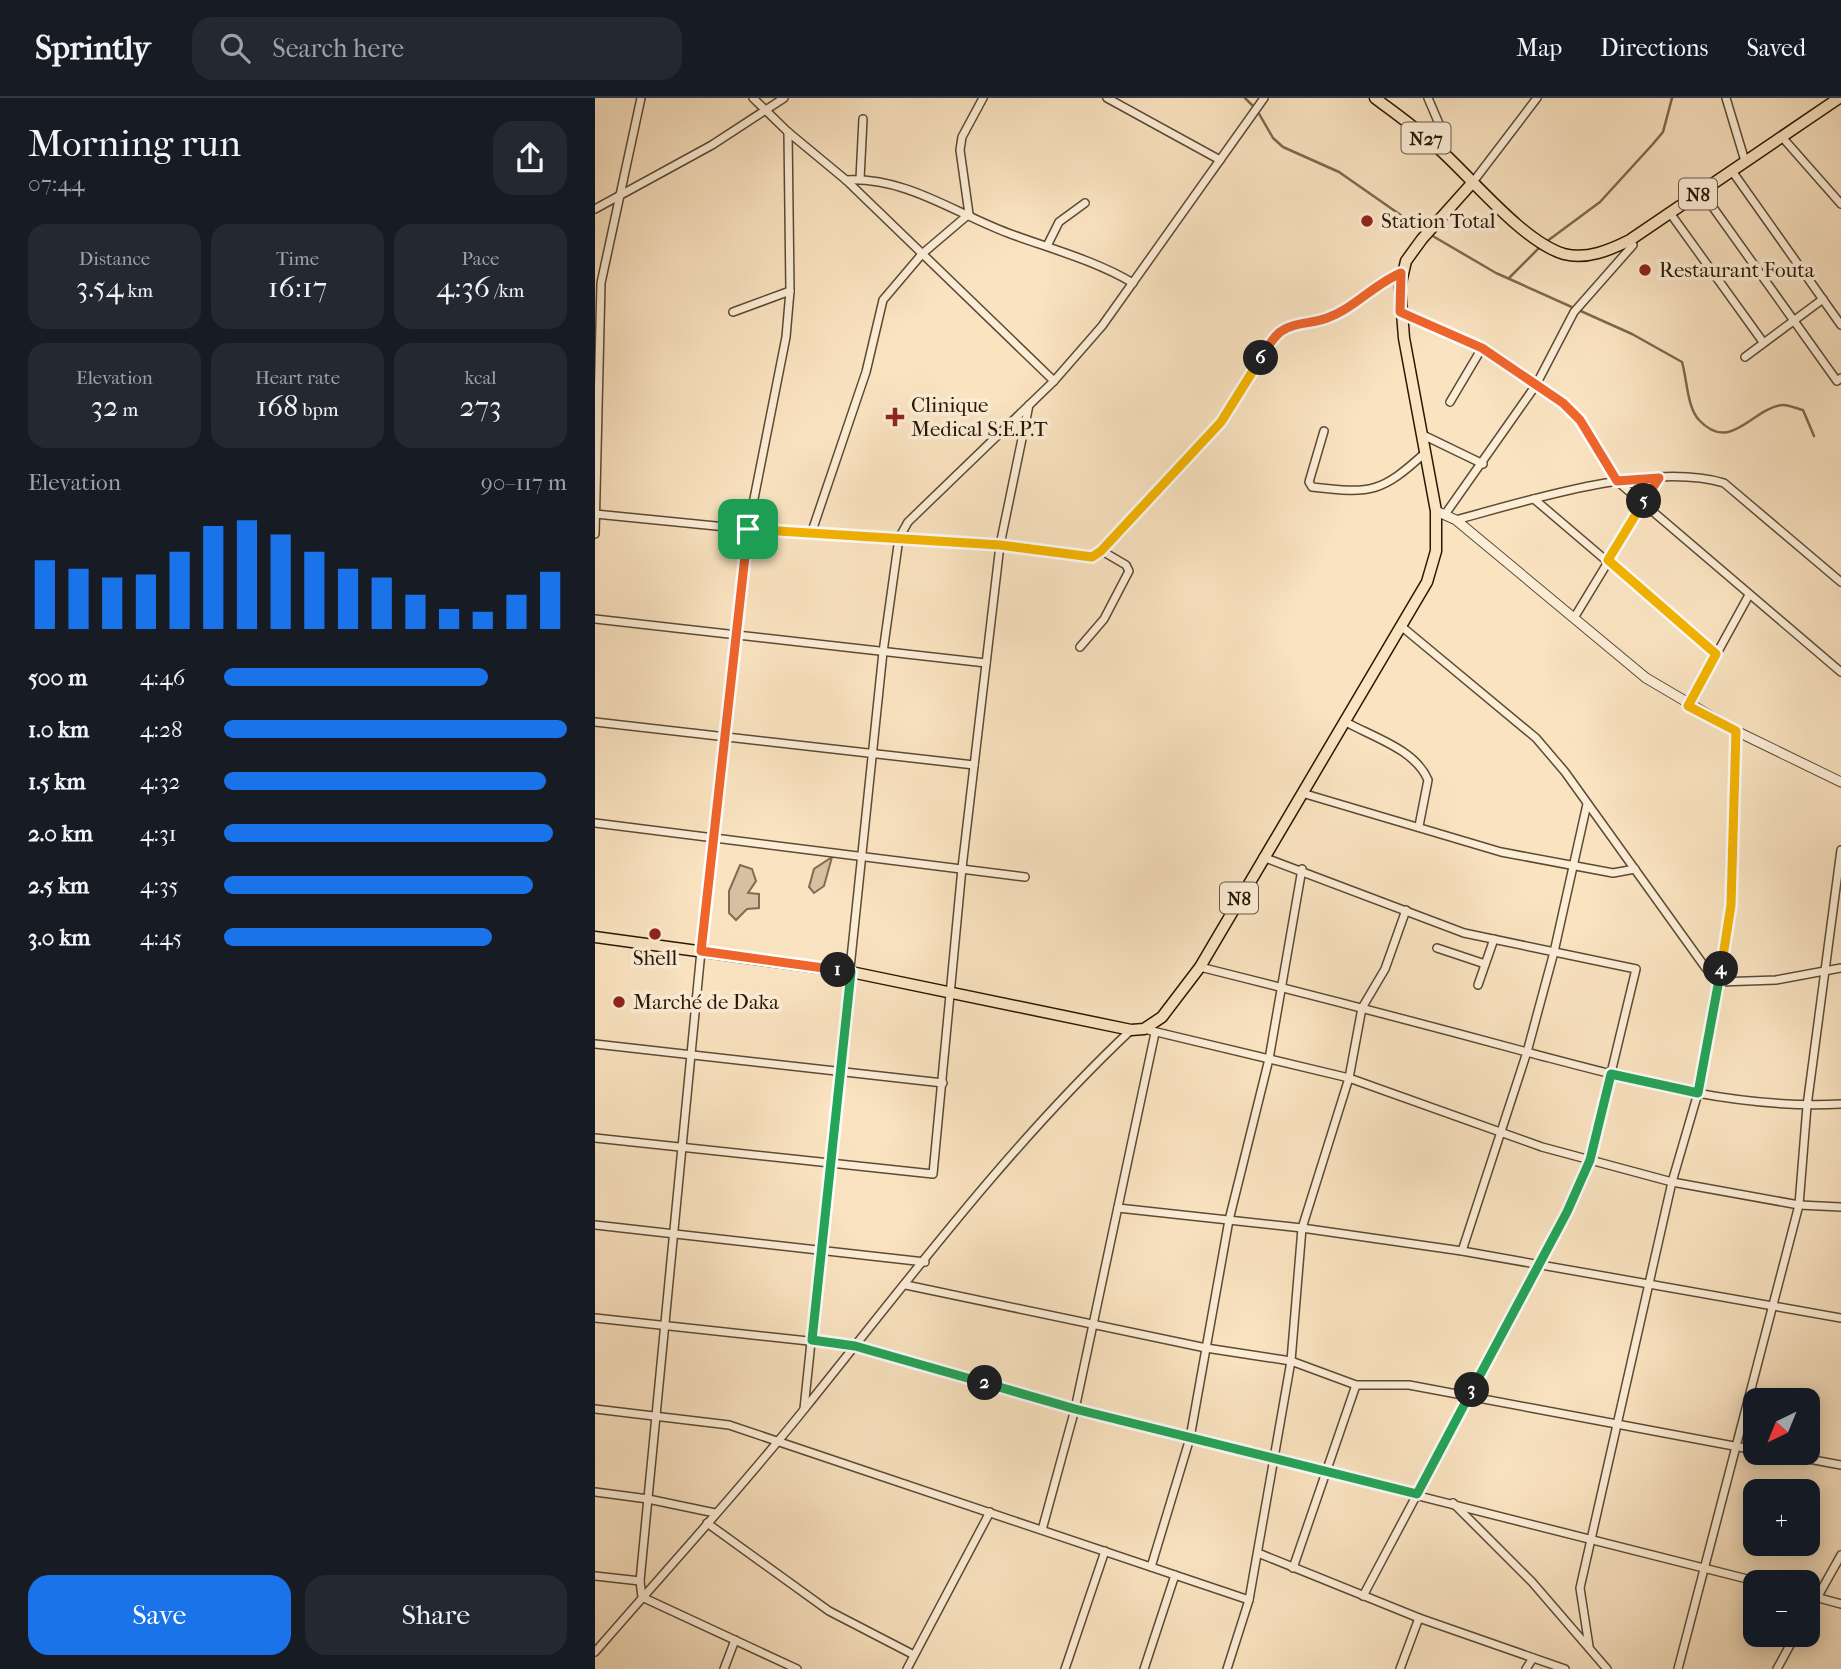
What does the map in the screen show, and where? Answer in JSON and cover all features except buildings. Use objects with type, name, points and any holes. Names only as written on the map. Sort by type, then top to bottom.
[{"type":"main road","name":"N27","points":[[1375,98],[1437,146],[1473,182]]},
{"type":"main road","name":"N8","points":[[1473,182],[1543,244],[1578,256],[1611,249],[1670,214],[1839,98]]},
{"type":"main road","points":[[1401,273],[1422,239],[1473,182]]},
{"type":"main road","name":"N8","points":[[1149,1031],[1163,1017],[1200,967],[1427,582],[1436,551],[1441,512],[1426,452],[1400,312],[1401,273]]},
{"type":"main road","points":[[595,937],[851,972],[1131,1030],[1149,1031]]},
{"type":"street","points":[[595,534],[601,283],[641,98]]},
{"type":"street","points":[[754,98],[788,132],[846,180],[1054,381]]},
{"type":"street","points":[[595,209],[767,112],[784,98]]},
{"type":"street","points":[[969,214],[960,150],[961,137],[983,98]]},
{"type":"street","points":[[1107,98],[1220,160]]},
{"type":"street","points":[[804,1409],[883,652],[899,538],[908,522],[1054,381],[1102,326],[1264,98]]},
{"type":"street","points":[[1428,98],[1440,126],[1437,146]]},
{"type":"street","points":[[1473,182],[1537,98]]},
{"type":"street","points":[[1726,98],[1745,161]]},
{"type":"street","points":[[859,179],[863,119]]},
{"type":"street","points":[[642,1597],[640,1581],[701,951],[748,529],[786,337],[790,290],[788,132]]},
{"type":"street","points":[[1782,136],[1841,204]]},
{"type":"street","points":[[1732,171],[1841,325]]},
{"type":"street","points":[[846,180],[859,179],[912,189],[1006,232],[1105,267],[1133,283]]},
{"type":"street","points":[[1702,192],[1837,382],[1841,378]]},
{"type":"street","points":[[1047,246],[1059,222],[1085,203]]},
{"type":"street","points":[[810,534],[866,372],[878,312],[883,300],[922,254],[969,214]]},
{"type":"street","points":[[1670,214],[1763,341]]},
{"type":"street","points":[[1630,240],[1633,245],[1576,309],[1537,385],[1483,464],[1441,512],[1456,520],[1646,678],[1688,706],[1841,782]]},
{"type":"street","points":[[596,514],[810,534],[1000,545],[1092,557],[1101,551],[1221,422],[1279,333],[1290,326],[1311,323],[1345,311],[1382,281],[1401,273]]},
{"type":"street","points":[[733,312],[790,290]]},
{"type":"street","points":[[1745,357],[1823,299]]},
{"type":"street","points":[[1400,312],[1482,348],[1563,403],[1580,420],[1617,481],[1841,673]]},
{"type":"street","points":[[1450,402],[1482,348]]},
{"type":"street","points":[[595,1138],[933,1174],[962,868],[1000,545],[1030,404]]},
{"type":"street","points":[[1324,430],[1309,482],[1312,487],[1362,490],[1383,486],[1394,481],[1426,452]]},
{"type":"street","points":[[1423,435],[1483,464]]},
{"type":"street","points":[[1574,618],[1659,478]]},
{"type":"street","points":[[1456,520],[1617,481],[1709,478],[1724,483],[1841,582]]},
{"type":"street","points":[[1534,499],[1716,654]]},
{"type":"street","points":[[1080,647],[1104,619],[1129,571],[1101,551]]},
{"type":"street","points":[[1688,706],[1749,595]]},
{"type":"street","points":[[595,619],[986,663]]},
{"type":"street","points":[[1401,626],[1536,738],[1719,982]]},
{"type":"street","points":[[1344,721],[1406,752],[1419,766],[1428,780],[1419,826]]},
{"type":"street","points":[[595,722],[974,765]]},
{"type":"street","points":[[1589,1646],[1580,1588],[1672,1182],[1698,1093],[1719,982],[1731,905],[1736,731]]},
{"type":"street","points":[[1302,793],[1501,852],[1613,873],[1635,869]]},
{"type":"street","points":[[1462,1251],[1527,1052],[1554,952],[1587,804]]},
{"type":"street","points":[[595,824],[1025,877]]},
{"type":"street","points":[[1678,1669],[1799,1205],[1807,1106],[1827,972],[1841,850]]},
{"type":"street","points":[[1263,857],[1302,869],[1464,933],[1636,969],[1590,1160],[1539,1264],[1363,1596]]},
{"type":"street","points":[[1151,1567],[1190,1438],[1229,1220],[1269,1059],[1302,869]]},
{"type":"street","points":[[1227,1669],[1249,1600],[1291,1361],[1302,1227],[1349,1078],[1361,1008],[1385,969],[1406,910]]},
{"type":"street","points":[[1478,985],[1494,939]]},
{"type":"street","points":[[1437,948],[1485,964]]},
{"type":"street","points":[[1200,967],[1611,1074],[1698,1093],[1807,1106],[1841,1104]]},
{"type":"street","points":[[1719,982],[1776,980],[1841,968]]},
{"type":"street","points":[[595,1651],[778,1441],[1013,1152],[1073,1085],[1131,1030]]},
{"type":"street","points":[[1042,1530],[1075,1409],[1118,1208],[1149,1031],[1349,1078],[1502,1133],[1672,1182],[1799,1205],[1841,1207]]},
{"type":"street","points":[[595,1044],[943,1083]]},
{"type":"street","points":[[1118,1208],[1302,1227],[1462,1251],[1841,1318]]},
{"type":"street","points":[[595,1225],[925,1262]]},
{"type":"street","points":[[906,1285],[1092,1326],[1291,1361],[1356,1385],[1409,1385],[1743,1448]]},
{"type":"street","points":[[595,1318],[855,1346],[1075,1409],[1453,1502],[1743,1578]]},
{"type":"street","points":[[1293,1568],[1356,1385]]},
{"type":"street","points":[[595,1409],[729,1425],[1249,1600]]},
{"type":"street","points":[[1820,1461],[1841,1465]]},
{"type":"street","points":[[595,1492],[648,1499],[715,1513]]},
{"type":"street","points":[[1453,1502],[1532,1582],[1607,1669]]},
{"type":"street","points":[[907,1669],[990,1512]]},
{"type":"street","points":[[707,1523],[829,1611],[914,1655]]},
{"type":"street","points":[[1065,1669],[1105,1551]]},
{"type":"street","points":[[1258,1553],[1419,1618],[1565,1669]]},
{"type":"street","points":[[1820,1592],[1841,1555]]},
{"type":"street","points":[[1145,1669],[1175,1575]]},
{"type":"street","points":[[595,1576],[640,1581]]},
{"type":"street","points":[[642,1597],[797,1669]]},
{"type":"street","points":[[1820,1598],[1841,1604]]},
{"type":"street","points":[[1400,1669],[1419,1618]]},
{"type":"street","points":[[724,1669],[735,1640]]},
{"type":"street","points":[[1777,1669],[1789,1647]]},
{"type":"street","points":[[1526,1669],[1533,1658]]},
{"type":"shaded area","points":[[832,857],[824,886],[814,893],[809,887],[814,869]]},
{"type":"shaded area","points":[[740,865],[752,869],[756,881],[748,893],[759,894],[759,908],[747,909],[736,920],[729,913],[729,891]]},
{"type":"waterway","points":[[1245,98],[1254,107]]},
{"type":"waterway","points":[[1546,242],[1600,202],[1652,145],[1663,132],[1672,98]]},
{"type":"waterway","points":[[1258,112],[1273,138],[1283,147],[1339,172],[1425,232]]},
{"type":"waterway","points":[[1431,235],[1496,273],[1632,334],[1682,362],[1692,408],[1699,420],[1710,429],[1721,433],[1731,431],[1771,408],[1784,405],[1803,410],[1814,436]]},
{"type":"waterway","points":[[1509,278],[1541,246]]},
{"type":"place","name":"Station Total","points":[[1367,221]]},
{"type":"place","name":"Restaurant Fouta","points":[[1645,270]]},
{"type":"place","name":"Clinique Medical S.E.P.T","points":[[895,417]]},
{"type":"place","name":"Shell","points":[[655,934]]},
{"type":"place","name":"Marché de Daka","points":[[619,1002]]},
{"type":"route","points":[[1401,273],[1400,312],[1482,348],[1507,362],[1563,403],[1580,420],[1617,481],[1659,478],[1608,560],[1716,654],[1688,706],[1736,731],[1731,905],[1698,1093],[1611,1074],[1590,1160],[1567,1212],[1417,1494],[1075,1409],[855,1346],[812,1340],[851,972],[701,951],[748,529],[1000,545],[1092,557],[1101,551],[1221,422],[1269,344],[1279,333],[1290,326],[1326,319],[1345,311],[1382,281],[1401,273]]}]
